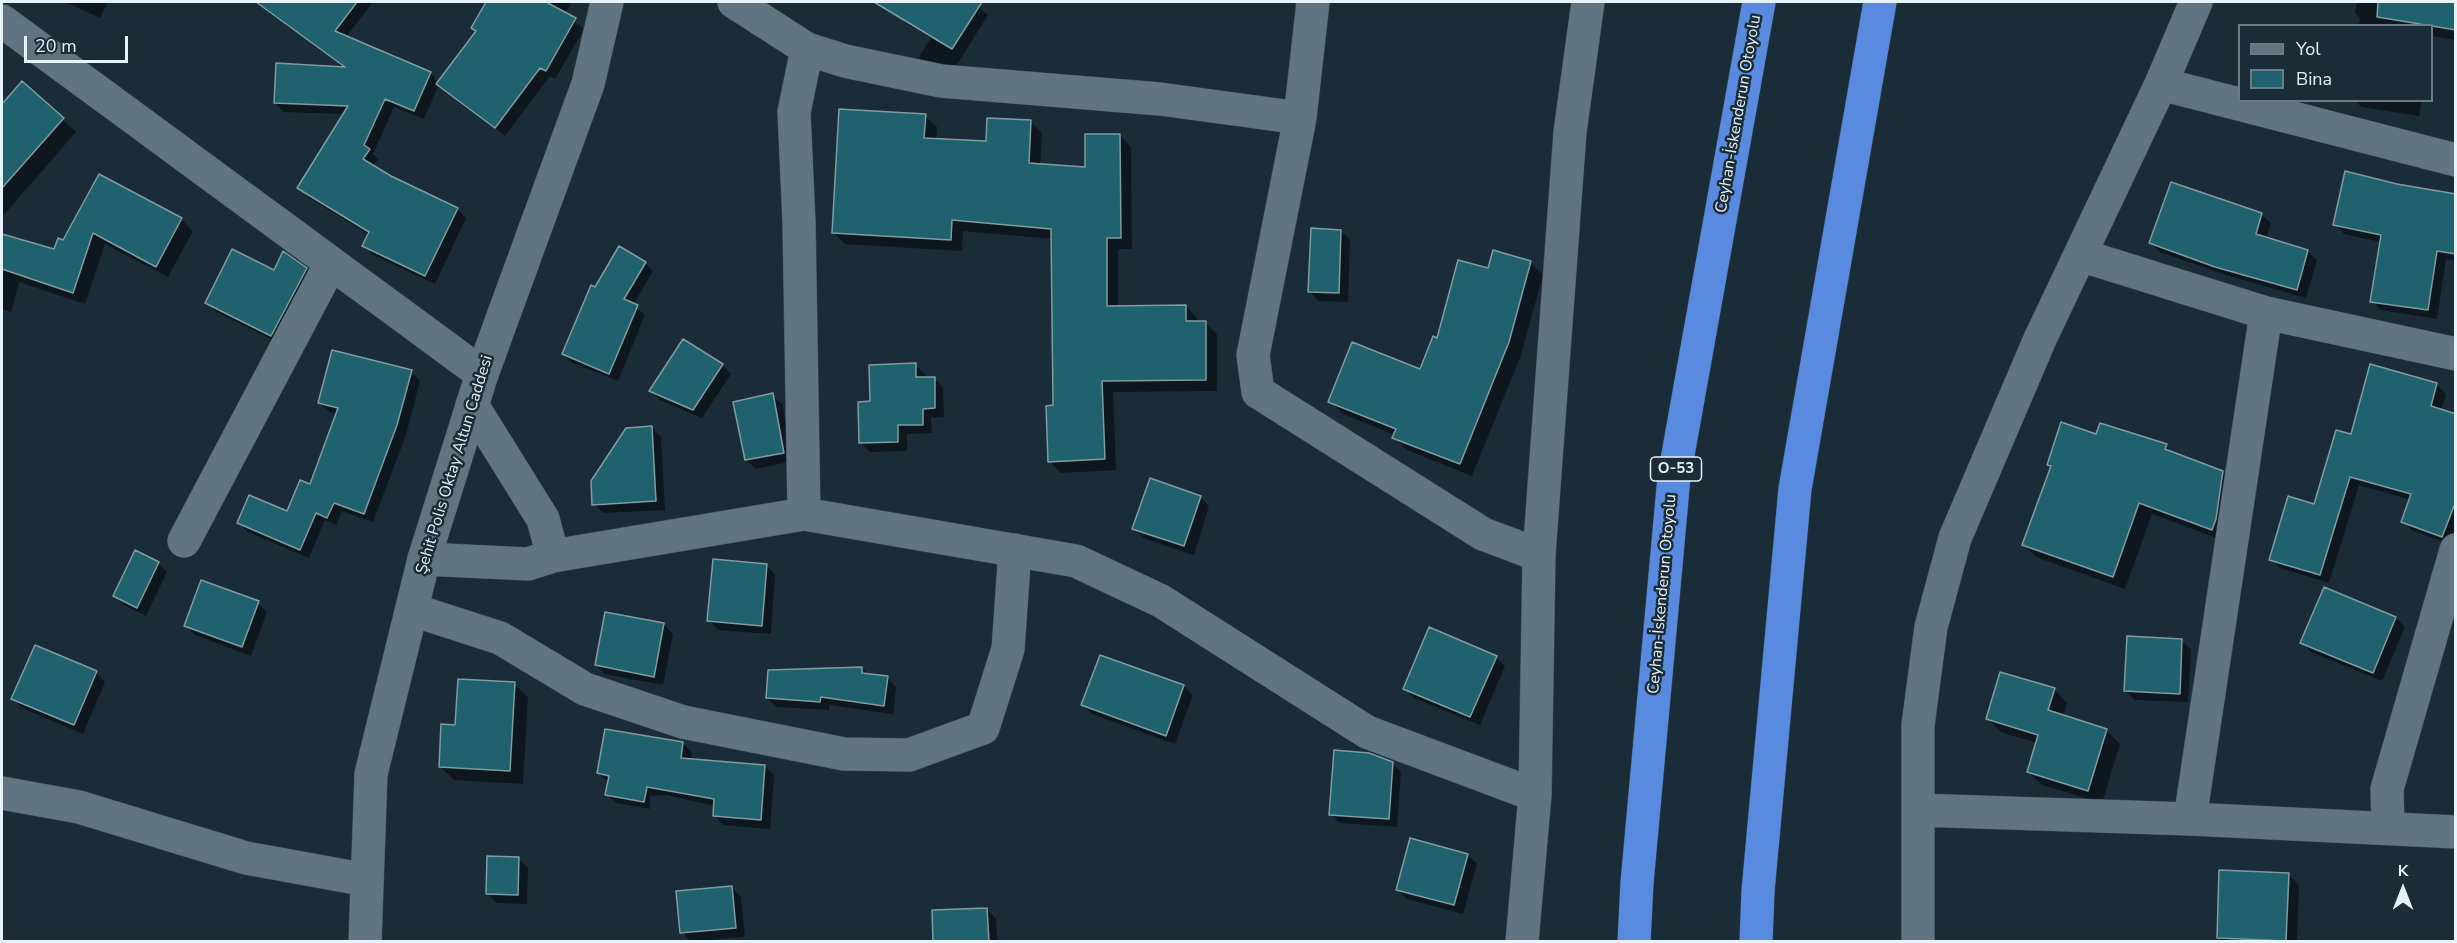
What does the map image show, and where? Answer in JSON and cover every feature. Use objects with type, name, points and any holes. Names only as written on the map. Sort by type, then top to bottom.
[{"type":"highway","name":"Ceyhan-İskenderun Otoyolu","points":[[1634,942],[1637,883],[1674,477],[1759,2]]},
{"type":"highway","points":[[1756,942],[1758,891],[1796,489],[1880,2]]},
{"type":"street","name":"Şehit Polis Oktay Altun Caddesi","points":[[365,942],[371,774],[424,559],[482,374],[588,84],[607,2]]},
{"type":"street","points":[[735,2],[807,50],[845,61],[941,81],[1160,99],[1299,118]]},
{"type":"street","points":[[1313,2],[1299,118],[1253,355],[1258,392],[1483,534],[1539,555]]},
{"type":"street","points":[[1522,942],[1535,795],[1539,555],[1570,132],[1588,2]]},
{"type":"street","points":[[1918,942],[1918,725],[1931,627],[1955,538],[2040,339],[2161,84],[2196,2]]},
{"type":"street","points":[[2,21],[482,374]]},
{"type":"street","points":[[804,514],[799,234],[794,112],[807,50]]},
{"type":"street","points":[[2161,84],[2456,160]]},
{"type":"street","points":[[2080,255],[2266,313],[2456,354]]},
{"type":"street","points":[[184,541],[331,263]]},
{"type":"street","points":[[2190,819],[2266,313]]},
{"type":"street","points":[[472,405],[543,519],[553,556]]},
{"type":"street","points":[[424,559],[528,564],[553,556],[804,514],[1076,561],[1150,596],[1367,732],[1535,795]]},
{"type":"street","points":[[413,610],[500,638],[585,689],[683,722],[844,754],[909,755],[983,728],[1008,649],[1015,550]]},
{"type":"street","points":[[2388,828],[2387,789],[2456,550]]},
{"type":"street","points":[[2,793],[79,807],[246,858],[368,880]]},
{"type":"street","points":[[1918,810],[2190,819],[2456,832]]},
{"type":"building","points":[[256,2],[357,2],[335,31],[431,72],[414,111],[385,99],[364,145],[370,149],[363,159],[391,176],[458,208],[425,276],[362,246],[369,232],[297,188],[348,106],[274,103],[276,63],[345,67]]},
{"type":"building","points":[[486,2],[546,2],[576,18],[546,71],[540,68],[495,128],[436,84],[476,31],[471,28]]},
{"type":"building","points":[[874,2],[982,2],[952,49]]},
{"type":"building","points":[[2378,2],[2456,2],[2456,30],[2433,26],[2433,24],[2377,17]]},
{"type":"building","points":[[22,81],[64,118],[2,188],[2,104]]},
{"type":"building","points":[[839,109],[926,114],[924,138],[986,141],[987,118],[1031,120],[1029,163],[1085,167],[1085,134],[1120,134],[1121,238],[1107,238],[1107,306],[1186,305],[1186,321],[1206,321],[1206,380],[1102,381],[1105,459],[1048,462],[1046,406],[1053,405],[1051,229],[952,220],[951,240],[832,233]]},
{"type":"building","points":[[2345,171],[2397,184],[2456,194],[2456,254],[2437,251],[2428,310],[2370,302],[2381,235],[2333,225]]},
{"type":"building","points":[[99,174],[182,218],[156,267],[93,233],[73,293],[2,269],[2,234],[54,249],[58,238],[63,240]]},
{"type":"building","points":[[2171,182],[2262,213],[2256,234],[2308,250],[2297,290],[2215,267],[2149,243]]},
{"type":"building","points":[[1311,228],[1341,230],[1339,293],[1308,292]]},
{"type":"building","points":[[619,246],[646,262],[624,299],[638,305],[609,374],[562,354],[591,285],[595,287]]},
{"type":"building","points":[[232,249],[274,270],[283,251],[307,268],[271,336],[205,303]]},
{"type":"building","points":[[1493,250],[1531,261],[1509,342],[1460,464],[1392,438],[1396,429],[1328,402],[1352,342],[1420,369],[1433,336],[1437,338],[1458,260],[1488,268]]},
{"type":"building","points":[[683,339],[723,364],[693,410],[649,391]]},
{"type":"building","points":[[332,350],[412,370],[397,425],[364,514],[334,503],[327,518],[316,513],[300,550],[237,523],[249,495],[287,511],[300,480],[310,484],[338,408],[318,403]]},
{"type":"building","points":[[916,363],[916,377],[935,377],[935,408],[923,409],[923,425],[898,425],[898,442],[859,443],[858,402],[870,401],[869,365]]},
{"type":"building","points":[[2370,364],[2437,383],[2431,406],[2456,414],[2456,501],[2442,537],[2401,522],[2411,494],[2350,477],[2320,575],[2269,560],[2288,496],[2314,504],[2336,430],[2351,434]]},
{"type":"building","points":[[773,393],[784,453],[745,460],[733,402]]},
{"type":"building","points":[[2061,422],[2096,434],[2100,423],[2167,444],[2165,449],[2223,471],[2216,519],[2212,530],[2139,503],[2113,577],[2022,545],[2051,466],[2047,465]]},
{"type":"building","points":[[652,426],[656,501],[592,505],[591,481],[626,428]]},
{"type":"building","points":[[1150,478],[1201,496],[1184,546],[1132,529]]},
{"type":"building","points":[[135,550],[159,562],[137,608],[113,596]]},
{"type":"building","points":[[713,559],[767,564],[762,626],[707,621]]},
{"type":"building","points":[[201,580],[259,601],[242,647],[184,626]]},
{"type":"building","points":[[2324,587],[2396,617],[2373,673],[2300,643]]},
{"type":"building","points":[[605,612],[664,623],[654,677],[595,665]]},
{"type":"building","points":[[1429,627],[1497,656],[1470,717],[1403,689]]},
{"type":"building","points":[[2127,636],[2182,639],[2180,694],[2124,691]]},
{"type":"building","points":[[35,645],[97,671],[74,725],[11,699]]},
{"type":"building","points":[[1100,655],[1184,685],[1166,736],[1081,705]]},
{"type":"building","points":[[862,667],[862,673],[888,676],[884,706],[821,697],[820,702],[766,698],[768,670]]},
{"type":"building","points":[[2000,672],[2055,688],[2048,710],[2107,729],[2088,791],[2027,772],[2038,735],[1986,719]]},
{"type":"building","points":[[458,679],[515,682],[510,771],[439,767],[441,724],[455,725]]},
{"type":"building","points":[[605,729],[683,742],[681,758],[765,765],[761,820],[713,816],[714,799],[647,787],[644,802],[605,795],[609,776],[597,773]]},
{"type":"building","points":[[1334,750],[1369,753],[1393,762],[1389,819],[1329,815]]},
{"type":"building","points":[[1410,838],[1468,854],[1454,905],[1396,890]]},
{"type":"building","points":[[487,856],[519,857],[518,895],[486,894]]},
{"type":"building","points":[[2219,870],[2289,873],[2286,941],[2217,938]]},
{"type":"building","points":[[732,886],[736,928],[680,933],[676,891]]},
{"type":"building","points":[[987,908],[989,942],[933,942],[932,910]]}]
